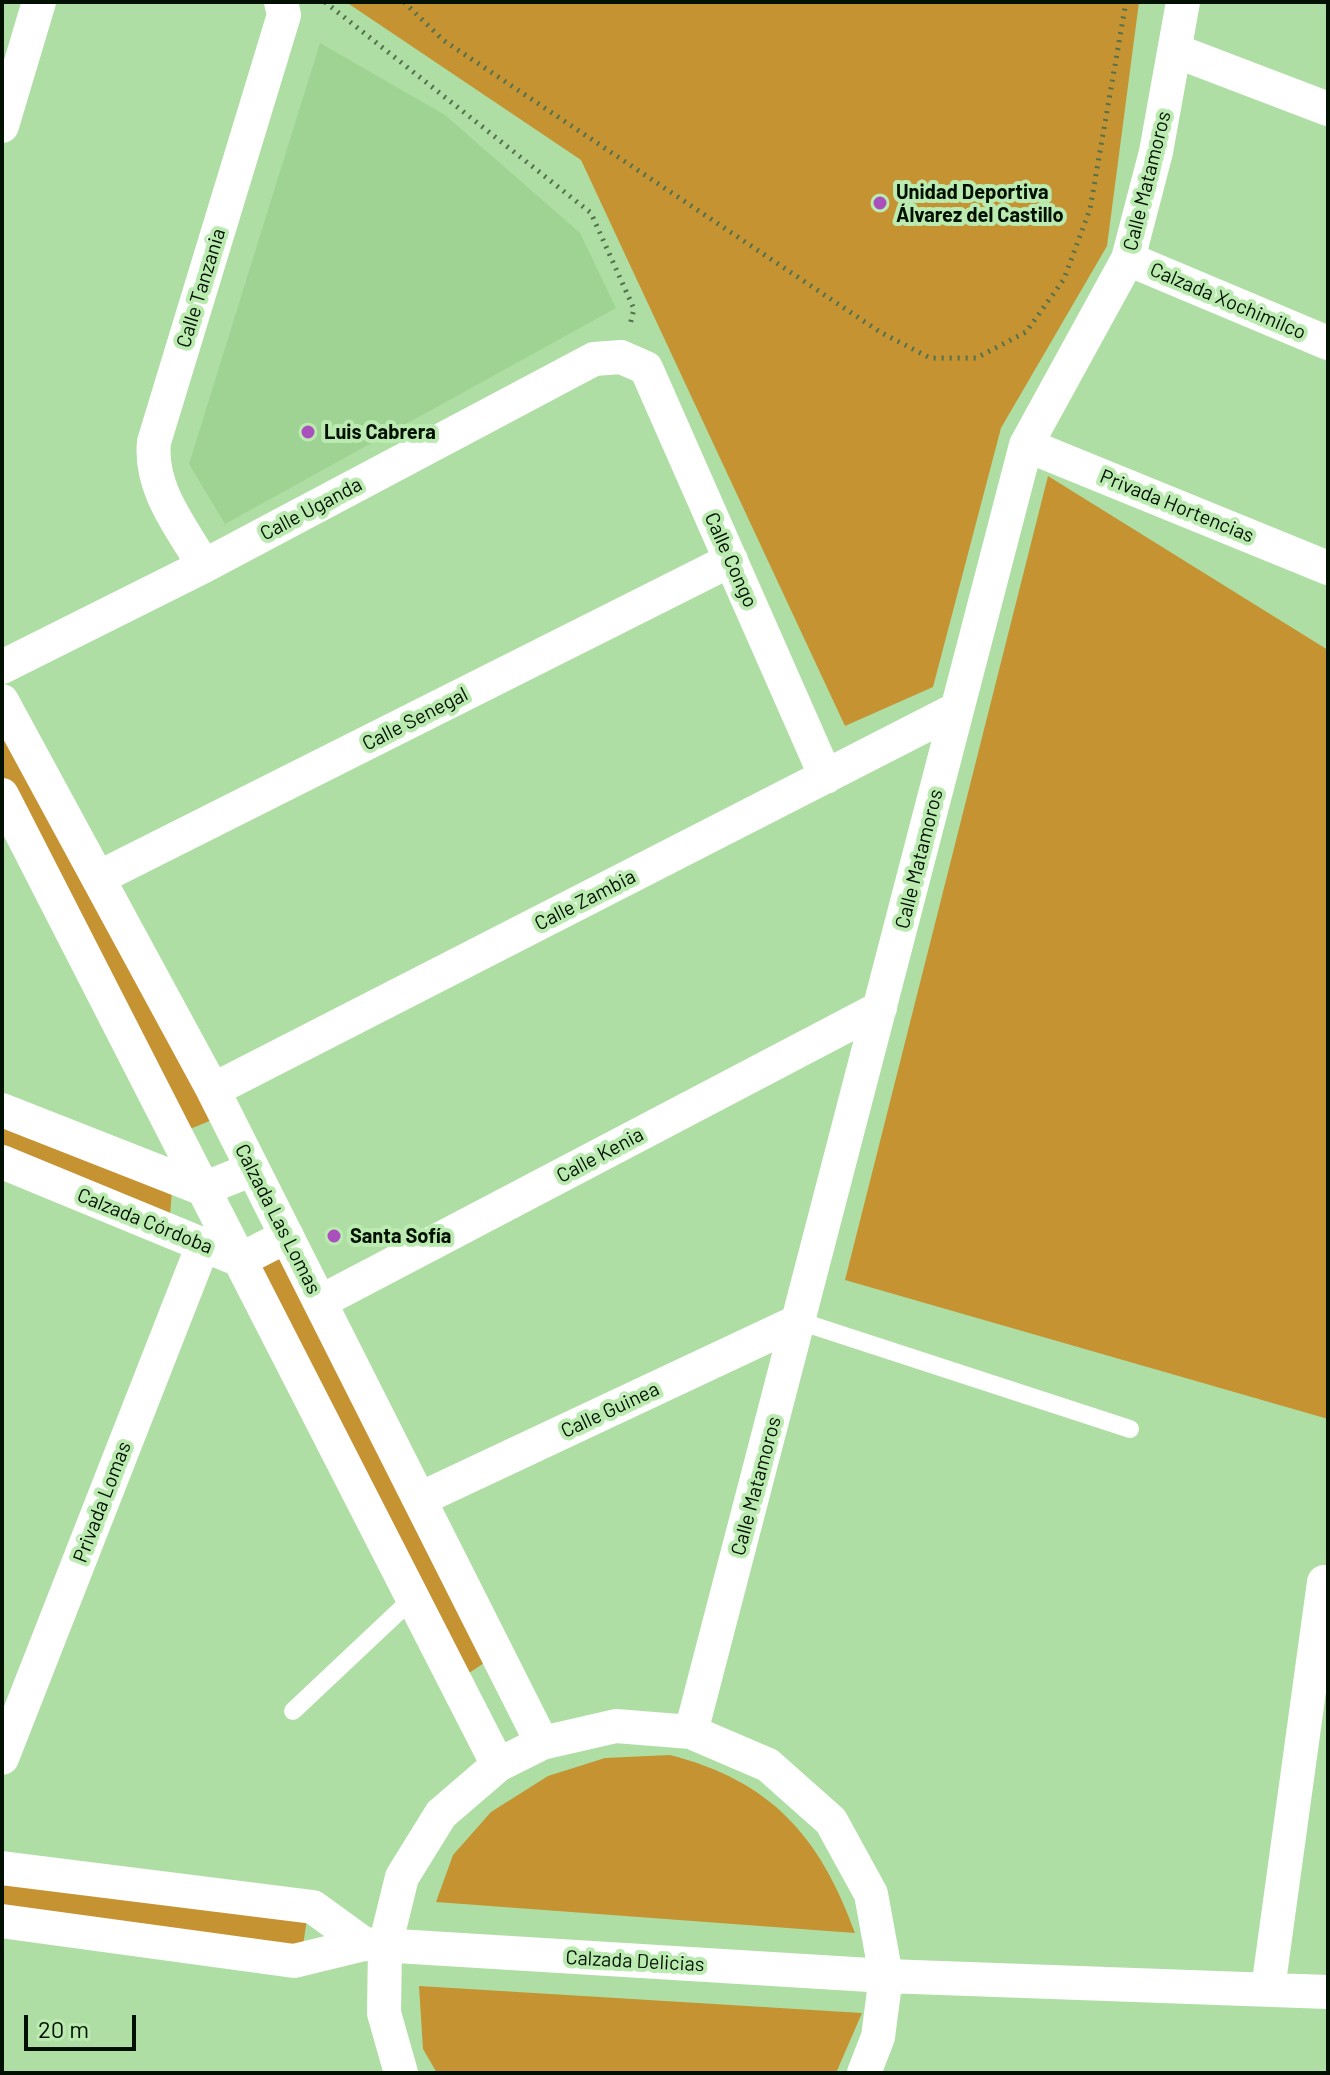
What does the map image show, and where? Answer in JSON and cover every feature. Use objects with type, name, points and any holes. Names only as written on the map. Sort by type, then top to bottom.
[{"type":"street","points":[[2,126],[39,2]]},
{"type":"street","name":"Calle Tanzania","points":[[204,566],[159,489],[153,456],[154,442],[284,15],[281,2]]},
{"type":"street","name":"Calle Matamoros","points":[[691,1732],[1026,445],[1128,259],[1150,180],[1183,2]]},
{"type":"street","points":[[1176,51],[1328,109]]},
{"type":"street","name":"Calzada Xochimilco","points":[[1128,259],[1328,343]]},
{"type":"street","name":"Calle Uganda","points":[[2,667],[204,566],[594,359],[621,357]]},
{"type":"street","name":"Calle Congo","points":[[621,357],[646,368],[826,777]]},
{"type":"street","name":"Privada Hortencias","points":[[1026,445],[1328,568]]},
{"type":"street","name":"Calle Senegal","points":[[98,878],[731,560]]},
{"type":"street","name":"Calzada Las Lomas","points":[[2,701],[213,1090],[542,1743]]},
{"type":"street","name":"Calle Zambia","points":[[213,1090],[957,709]]},
{"type":"street","points":[[2,795],[498,1765]]},
{"type":"street","name":"Calle Kenia","points":[[320,1302],[880,1008]]},
{"type":"street","points":[[2,1110],[203,1189],[253,1169]]},
{"type":"street","name":"Calzada Córdoba","points":[[2,1162],[240,1260]]},
{"type":"street","points":[[240,1260],[287,1236]]},
{"type":"street","name":"Privada Lomas","points":[[2,1758],[203,1245]]},
{"type":"street","name":"Calle Guinea","points":[[420,1499],[799,1321]]},
{"type":"street","points":[[1268,1989],[1324,1582]]},
{"type":"street","points":[[401,2073],[384,2013],[375,1945],[402,1877],[441,1814],[498,1765],[542,1743],[616,1726],[691,1732],[768,1765],[831,1821],[871,1894],[886,1976],[878,2037],[864,2073]]},
{"type":"street","points":[[2,1868],[313,1907],[375,1945]]},
{"type":"street","name":"Calzada Delicias","points":[[2,1921],[294,1961],[375,1945],[886,1976],[1328,1992]]},
{"type":"lane","points":[[799,1321],[1130,1429]]},
{"type":"lane","points":[[293,1711],[413,1598]]},
{"type":"path","points":[[325,2],[591,213],[634,309],[621,357]]},
{"type":"path","points":[[404,2],[443,40],[880,332],[930,358],[976,358],[1026,332],[1064,279],[1090,209],[1126,2]]},
{"type":"shaded area","name":"Unidad Deportiva Álvarez del Castillo","points":[[346,2],[1139,2],[1107,246],[1001,428],[933,687],[845,726],[581,160]]},
{"type":"shaded area","points":[[320,43],[445,115],[580,233],[616,308],[225,524],[189,464]]},
{"type":"shaded area","points":[[1048,476],[1328,650],[1328,1419],[845,1280]]},
{"type":"shaded area","points":[[2,703],[217,1118],[185,1131],[2,786]]},
{"type":"shaded area","points":[[2,1117],[172,1190],[170,1216],[2,1146]]},
{"type":"shaded area","points":[[278,1241],[490,1659],[463,1677],[240,1260]]},
{"type":"shaded area","points":[[670,1755],[737,1780],[787,1817],[826,1868],[855,1933],[436,1902],[453,1855],[491,1812],[548,1776],[605,1758]]},
{"type":"shaded area","points":[[2,1869],[308,1912],[301,1959],[2,1914]]},
{"type":"shaded area","points":[[419,1986],[862,2013],[836,2073],[437,2073],[423,2049]]},
{"type":"place","name":"Unidad Deportiva Álvarez del Castillo","points":[[880,203]]},
{"type":"place","name":"Luis Cabrera","points":[[308,432]]},
{"type":"place","name":"Santa Sofía","points":[[334,1236]]}]
